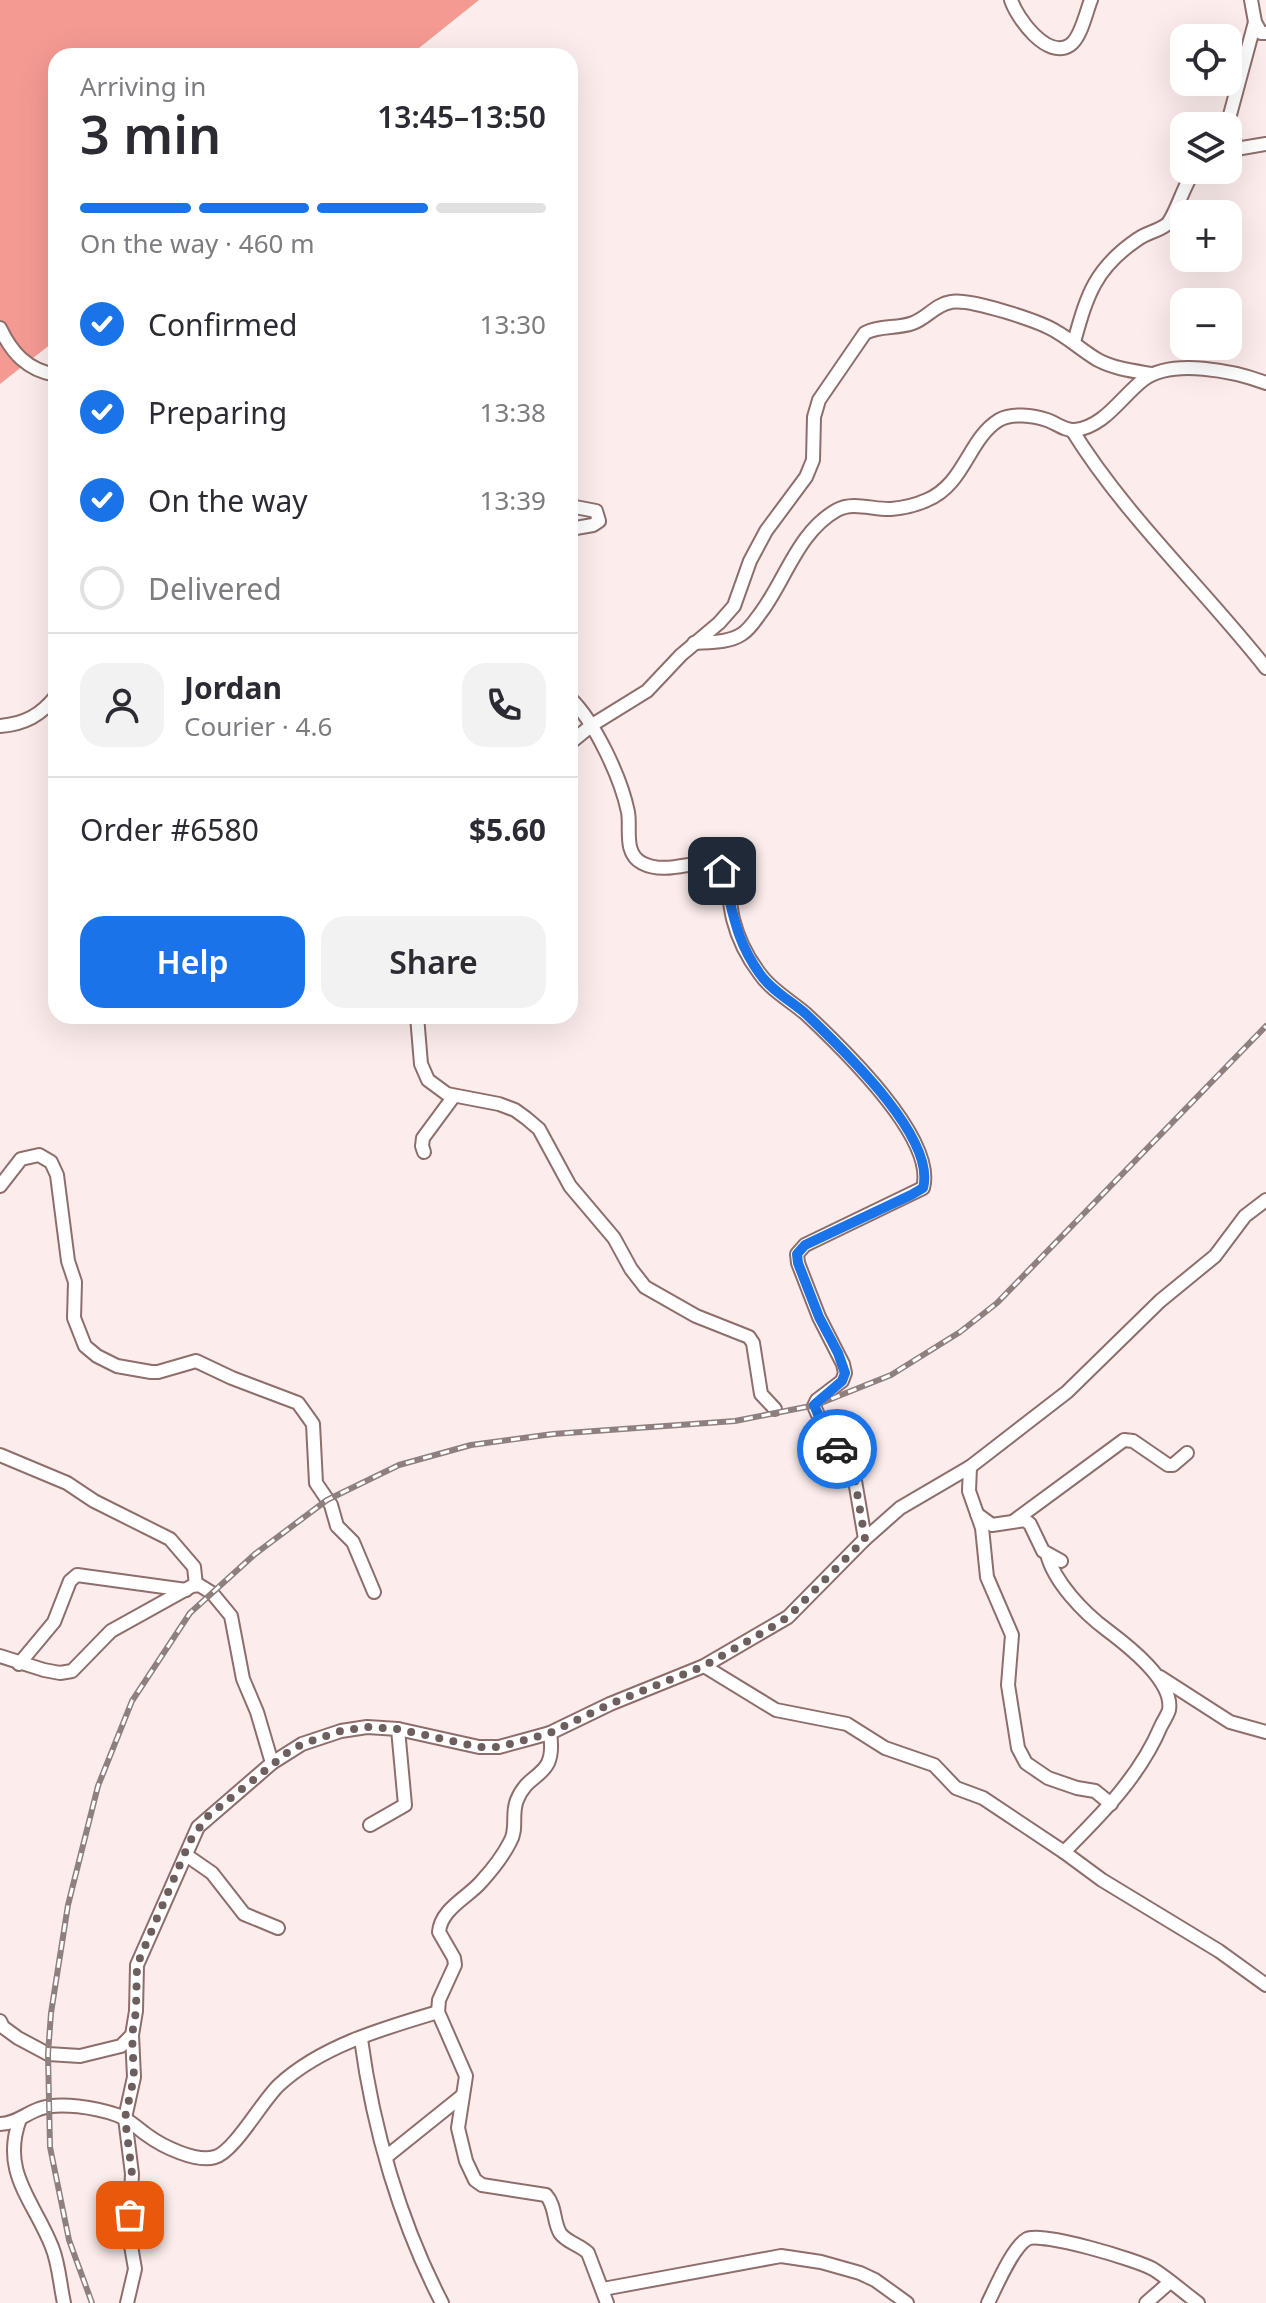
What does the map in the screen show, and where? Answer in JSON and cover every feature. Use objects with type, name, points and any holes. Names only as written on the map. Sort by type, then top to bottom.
[{"type":"street","points":[[1011,0],[1015,12],[1031,31],[1050,46],[1058,48],[1069,46],[1076,38],[1091,0]]},
{"type":"street","points":[[1251,0],[1255,22],[1261,33],[1266,33]]},
{"type":"street","points":[[1231,112],[1255,22]]},
{"type":"street","points":[[1242,148],[1266,144]]},
{"type":"street","points":[[1074,342],[1087,294],[1095,281],[1130,244],[1166,225],[1185,184]]},
{"type":"street","points":[[578,736],[647,691],[734,606],[750,561],[766,531],[806,477],[813,460],[814,417],[819,400],[865,333],[917,322],[943,304],[953,301],[1033,320],[1074,342],[1097,359],[1116,367],[1152,374],[1170,369],[1210,370],[1266,383]]},
{"type":"street","points":[[0,328],[24,363],[48,373]]},
{"type":"street","points":[[694,643],[734,638],[742,634],[766,605],[813,529],[838,509],[855,506],[891,509],[913,505],[937,495],[952,483],[995,422],[1005,417],[1036,417],[1072,430],[1089,426],[1106,416],[1152,374]]},
{"type":"street","points":[[1072,430],[1117,495],[1223,614],[1266,668]]},
{"type":"street","points":[[578,508],[596,511],[599,515],[599,521],[593,525],[578,528]]},
{"type":"street","points":[[578,705],[610,759],[628,809],[628,837],[635,858],[641,863],[662,867],[676,868],[709,862],[719,866],[738,938],[762,978],[805,1014],[892,1105],[905,1123],[924,1171],[923,1188],[805,1245],[797,1254],[819,1317],[845,1369],[842,1381],[814,1406],[828,1437],[854,1475],[865,1539]]},
{"type":"street","points":[[0,726],[26,721],[48,706]]},
{"type":"street","points":[[418,1024],[423,1073],[437,1088],[454,1096],[507,1106],[539,1129],[570,1186],[614,1238],[645,1287],[663,1300],[696,1316],[749,1337],[753,1343],[761,1394],[775,1409]]},
{"type":"street","points":[[424,1152],[423,1138],[454,1096]]},
{"type":"street","points":[[0,1186],[21,1159],[39,1155],[51,1162],[59,1185],[68,1261],[75,1282],[74,1318],[90,1351],[121,1367],[158,1372],[191,1361],[202,1362],[232,1378],[298,1403],[306,1411],[313,1424],[315,1438],[316,1483],[331,1505],[337,1526],[353,1542],[374,1592]]},
{"type":"street","points":[[127,2303],[135,2269],[129,2234],[132,2174],[125,2118],[134,2077],[132,2035],[137,1965],[198,1827],[272,1763],[302,1744],[341,1731],[367,1727],[398,1729],[479,1747],[499,1747],[550,1733],[610,1704],[704,1666],[788,1617],[900,1508],[970,1467],[1067,1392],[1160,1301],[1215,1256],[1245,1216],[1266,1200]]},
{"type":"street","points":[[1014,1521],[1127,1438],[1168,1465],[1173,1465],[1187,1453]]},
{"type":"street","points":[[0,1455],[67,1483],[94,1501],[170,1539],[194,1567],[191,1587]]},
{"type":"street","points":[[970,1467],[969,1491],[983,1538],[987,1577],[1012,1635],[1008,1685],[1022,1758],[1048,1778],[1095,1791],[1111,1804]]},
{"type":"street","points":[[977,1514],[992,1525],[1025,1520],[1041,1548],[1061,1561]]},
{"type":"street","points":[[1047,1554],[1054,1572],[1086,1613],[1139,1656],[1157,1676],[1166,1694],[1169,1710],[1150,1753],[1111,1804],[1064,1852]]},
{"type":"street","points":[[19,1664],[54,1622],[70,1581],[77,1575],[191,1587],[212,1593],[231,1616],[243,1679],[257,1712],[263,1741],[272,1763]]},
{"type":"street","points":[[0,1656],[19,1664],[60,1673],[72,1671],[111,1631],[191,1587]]},
{"type":"street","points":[[704,1666],[776,1710],[847,1724],[885,1748],[934,1765],[956,1788],[983,1798],[1102,1880],[1219,1951],[1266,1985]]},
{"type":"street","points":[[1157,1676],[1230,1722],[1266,1732]]},
{"type":"street","points":[[370,1825],[405,1805],[398,1729]]},
{"type":"street","points":[[550,1733],[552,1748],[549,1764],[517,1800],[512,1841],[483,1880],[442,1917],[439,1932],[455,1965],[439,2000],[438,2012],[466,2076],[458,2116],[459,2137],[475,2180],[488,2187],[546,2195],[551,2200],[558,2231],[588,2253],[607,2303]]},
{"type":"street","points":[[186,1855],[212,1873],[244,1914],[278,1928]]},
{"type":"street","points":[[0,2124],[20,2119],[43,2107],[100,2111],[125,2118],[149,2137],[175,2149],[194,2156],[215,2157],[223,2153],[242,2132],[280,2084],[331,2050],[438,2012]]},
{"type":"street","points":[[0,2021],[18,2038],[48,2054],[80,2056],[105,2052],[121,2046],[132,2035]]},
{"type":"street","points":[[361,2039],[369,2095],[412,2242],[442,2303]]},
{"type":"street","points":[[386,2157],[462,2096]]},
{"type":"street","points":[[20,2119],[13,2140],[19,2182],[52,2248],[64,2303]]},
{"type":"street","points":[[988,2303],[1017,2249],[1027,2239],[1036,2237],[1088,2247],[1139,2262],[1198,2303]]},
{"type":"street","points":[[603,2289],[781,2256],[821,2262],[860,2273],[907,2303]]},
{"type":"street","points":[[1146,2303],[1170,2282]]},
{"type":"shaded area","points":[[0,0],[479,0],[419,48],[48,48],[48,346],[0,384]]},
{"type":"railway","points":[[92,2303],[69,2240],[50,2147],[48,2054],[51,2013],[68,1905],[98,1786],[132,1701],[190,1613],[255,1554],[327,1500],[399,1465],[471,1445],[553,1434],[735,1421],[816,1405],[891,1375],[960,1332],[997,1303],[1266,1026]]},
{"type":"way so far","points":[[130,2215],[132,2174],[125,2118],[134,2077],[132,2035],[137,1965],[190,1841],[207,1817],[272,1763],[302,1744],[322,1737],[367,1727],[398,1729],[479,1747],[499,1747],[550,1733],[610,1704],[704,1666],[767,1630],[788,1617],[865,1539],[854,1475],[837,1449]]},
{"type":"route","points":[[722,871],[738,938],[762,978],[805,1014],[892,1105],[905,1123],[924,1171],[923,1188],[805,1245],[797,1254],[819,1317],[845,1369],[842,1381],[814,1405],[828,1437],[837,1449]]}]
